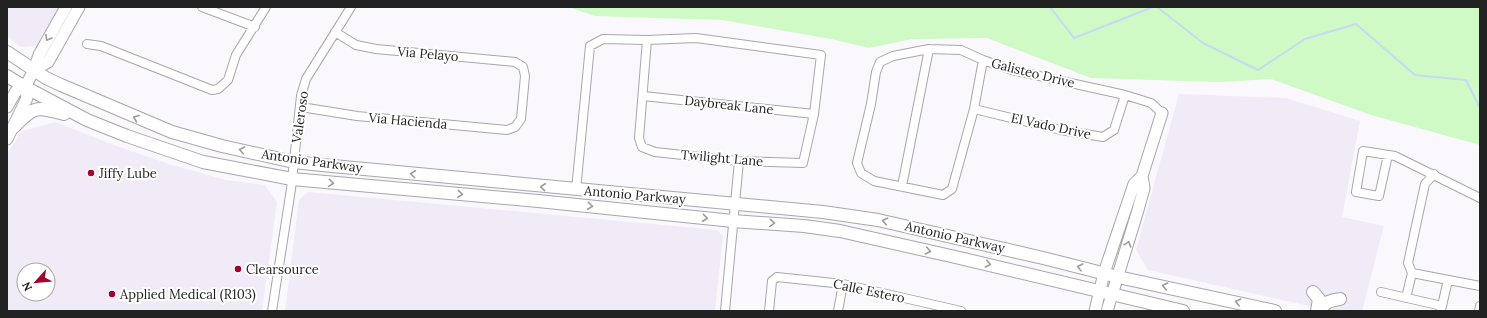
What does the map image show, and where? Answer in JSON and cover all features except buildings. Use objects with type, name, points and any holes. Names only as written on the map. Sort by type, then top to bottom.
[{"type":"main road","name":"Antonio Parkway","points":[[7,52],[34,70],[61,85],[172,132],[222,146],[294,162],[576,190],[823,212],[878,220],[1037,256],[1118,277],[1275,311]]},
{"type":"main road","name":"Antonio Parkway","points":[[7,76],[87,120],[127,136],[203,162],[292,179],[538,201],[733,221],[804,226],[840,231],[1183,311]]},
{"type":"main road","points":[[14,127],[29,111],[42,108],[87,120]]},
{"type":"main road","points":[[1312,292],[1319,299],[1317,311]]},
{"type":"main road","points":[[1321,311],[1326,303],[1340,299]]},
{"type":"street","points":[[7,139],[28,98],[26,87],[34,70],[38,55],[66,7]]},
{"type":"street","points":[[34,70],[48,62],[79,7]]},
{"type":"street","points":[[202,7],[255,27]]},
{"type":"street","points":[[87,44],[101,46],[212,90],[223,85],[228,80],[236,55],[255,27],[266,7]]},
{"type":"street","name":"Valeroso","points":[[272,311],[292,179],[301,96],[306,79],[351,7]]},
{"type":"street","name":"Via Pelayo","points":[[335,32],[356,45],[376,50],[515,62],[523,67],[525,76],[521,120],[516,127]]},
{"type":"street","points":[[576,190],[590,46],[603,39],[647,40],[696,38],[821,55],[814,114]]},
{"type":"street","points":[[643,96],[647,40]]},
{"type":"street","points":[[929,49],[902,186],[943,195],[952,190],[974,109],[983,60]]},
{"type":"street","name":"Galisteo Drive","points":[[902,186],[874,181],[861,174],[857,163],[871,104],[876,72],[880,62],[893,56],[929,49],[961,50],[983,60],[1012,70],[1124,95],[1151,103],[1162,113]]},
{"type":"street","points":[[7,107],[16,92],[26,87]]},
{"type":"street","name":"El Vado Drive","points":[[974,109],[1061,130],[1103,137],[1114,130],[1124,95]]},
{"type":"street","name":"Daybreak Lane","points":[[643,96],[814,114]]},
{"type":"street","name":"Twilight Lane","points":[[643,96],[639,138],[642,147],[655,152],[739,161],[803,163],[814,114]]},
{"type":"street","name":"Via Hacienda","points":[[301,107],[357,116],[507,130],[516,127]]},
{"type":"street","points":[[1107,311],[1144,188],[1142,176],[1162,113]]},
{"type":"street","points":[[1388,155],[1379,196],[1356,192],[1364,151],[1395,156],[1480,198]]},
{"type":"street","points":[[725,311],[739,161]]},
{"type":"street","points":[[1406,298],[1412,273],[1408,263],[1422,196],[1425,184],[1434,174]]},
{"type":"street","points":[[1095,311],[1101,291],[1104,273],[1134,184],[1142,176]]},
{"type":"street","points":[[1412,273],[1480,286]]},
{"type":"street","name":"Calle Estero","points":[[769,311],[772,281],[777,277],[843,284],[932,307],[961,311]]},
{"type":"street","points":[[1381,292],[1441,309],[1448,280]]},
{"type":"street","points":[[838,311],[843,284]]},
{"type":"street","points":[[1479,311],[1480,306]]},
{"type":"shaded area","points":[[7,7],[59,7],[36,46],[21,47],[7,36]]},
{"type":"shaded area","points":[[1179,94],[1286,98],[1360,121],[1342,217],[1384,226],[1362,311],[1332,311],[1148,270],[1136,250]]},
{"type":"shaded area","points":[[56,122],[111,144],[169,164],[226,180],[265,185],[277,202],[262,311],[8,311],[7,154],[22,131]]},
{"type":"shaded area","points":[[308,192],[717,230],[723,236],[715,311],[285,311],[299,200]]},
{"type":"green space","points":[[568,7],[1480,7],[1480,145],[1371,115],[1271,79],[1219,82],[1091,78],[987,38],[912,39],[869,48],[831,39],[722,20],[595,16]]},
{"type":"waterway","points":[[1050,7],[1074,38],[1153,7]]},
{"type":"waterway","points":[[1157,7],[1203,43],[1258,70],[1305,39],[1356,24],[1415,75],[1466,80],[1480,108]]},
{"type":"place","name":"Jiffy Lube","points":[[91,173]]},
{"type":"place","name":"Clearsource","points":[[238,269]]},
{"type":"place","name":"Applied Medical (R103)","points":[[112,294]]}]
